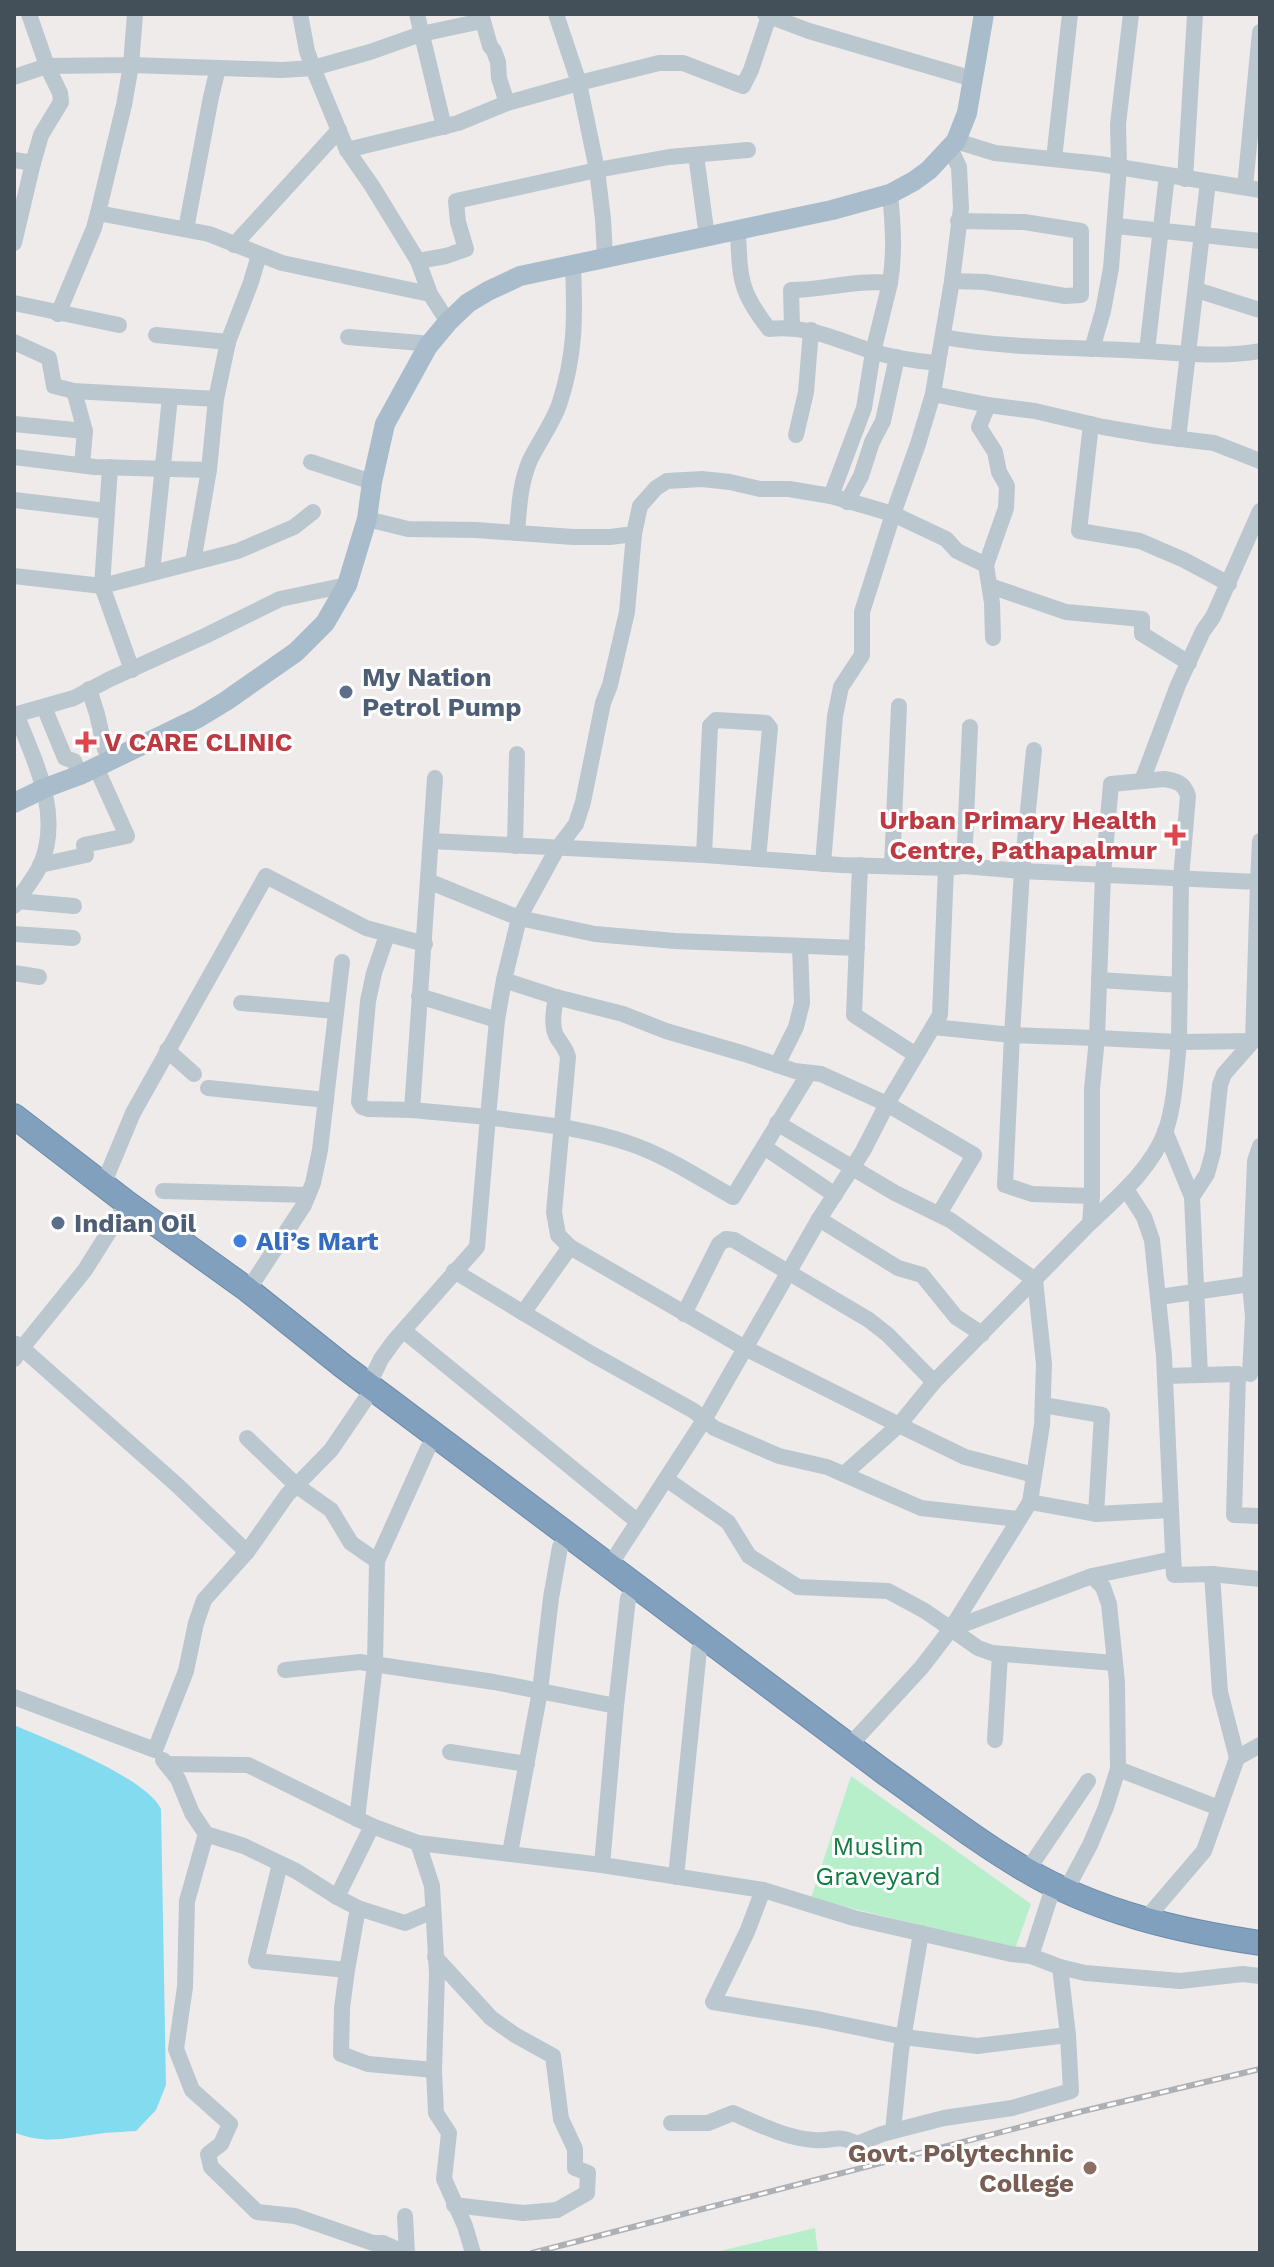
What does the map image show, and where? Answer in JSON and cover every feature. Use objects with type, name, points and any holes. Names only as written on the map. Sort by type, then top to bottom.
[{"type":"highway","points":[[14,1116],[103,1185],[122,1209],[236,1301],[610,1565],[884,1772],[1057,1891],[1077,1911],[1191,1946],[1260,1958]]},
{"type":"highway","points":[[14,1132],[122,1209],[248,1290],[428,1448],[971,1848],[1057,1891],[1145,1920],[1260,1943]]},
{"type":"main road","points":[[14,803],[198,718],[296,652],[325,623],[347,585],[367,519],[385,424],[428,346],[448,322],[478,297],[520,276],[832,210],[890,194],[914,181],[953,145],[967,113],[984,14]]},
{"type":"street","points":[[14,243],[16,224],[41,135],[61,102],[29,14]]},
{"type":"street","points":[[58,314],[98,213],[124,105],[135,14]]},
{"type":"street","points":[[300,14],[307,51],[347,150],[418,261],[430,294],[448,322]]},
{"type":"street","points":[[417,14],[444,127]]},
{"type":"street","points":[[556,14],[579,83],[597,170],[605,257]]},
{"type":"street","points":[[1054,159],[1070,14]]},
{"type":"street","points":[[1092,349],[1103,311],[1116,226],[1118,124],[1131,14]]},
{"type":"street","points":[[347,150],[444,127],[507,103],[659,63],[683,63],[743,86],[768,15],[809,31],[973,79]]},
{"type":"street","points":[[1185,179],[1195,15]]},
{"type":"street","points":[[14,77],[47,66],[313,68],[481,17],[498,62],[499,78],[507,103]]},
{"type":"street","points":[[823,864],[835,716],[841,687],[862,655],[862,612],[933,394],[961,208],[959,167],[953,145],[1253,189],[1260,32]]},
{"type":"street","points":[[186,229],[218,68]]},
{"type":"street","points":[[234,245],[339,130]]},
{"type":"street","points":[[418,261],[466,249],[456,201],[669,157],[748,150]]},
{"type":"street","points":[[696,155],[707,237]]},
{"type":"street","points":[[14,160],[33,163]]},
{"type":"street","points":[[1147,351],[1167,175]]},
{"type":"street","points":[[1178,439],[1208,182]]},
{"type":"street","points":[[839,499],[864,408],[873,352],[890,283],[893,228],[890,194]]},
{"type":"street","points":[[98,213],[209,234],[259,255],[338,276],[430,294]]},
{"type":"street","points":[[952,281],[985,282],[1065,296],[1081,295],[1081,231],[1024,222],[958,221]]},
{"type":"street","points":[[1116,226],[1260,241]]},
{"type":"street","points":[[738,231],[741,281],[750,305],[769,329],[792,327],[811,330],[873,352],[938,363]]},
{"type":"street","points":[[193,562],[209,470],[216,399],[228,342],[259,255]]},
{"type":"street","points":[[517,533],[520,495],[529,463],[558,409],[568,374],[575,330],[573,264]]},
{"type":"street","points":[[792,327],[791,290],[834,284],[890,283]]},
{"type":"street","points":[[1197,290],[1259,305]]},
{"type":"street","points":[[14,303],[119,325]]},
{"type":"street","points":[[796,435],[806,392],[811,330]]},
{"type":"street","points":[[156,335],[228,342]]},
{"type":"street","points":[[348,337],[428,346]]},
{"type":"street","points":[[943,337],[975,343],[1189,354],[1240,355],[1260,351]]},
{"type":"street","points":[[14,342],[49,358],[54,386],[74,391],[216,399]]},
{"type":"street","points":[[839,499],[861,476],[872,442],[883,421],[897,357]]},
{"type":"street","points":[[74,391],[85,431],[82,465]]},
{"type":"street","points":[[933,394],[1091,424],[1214,443],[1260,461]]},
{"type":"street","points":[[152,573],[170,397]]},
{"type":"street","points":[[988,405],[979,427],[995,452],[999,472],[1007,486],[1006,508],[986,565],[993,638]]},
{"type":"street","points":[[14,424],[85,431]]},
{"type":"street","points":[[1091,424],[1079,531],[1140,541],[1229,584]]},
{"type":"street","points":[[14,457],[110,467],[209,470]]},
{"type":"street","points":[[311,462],[372,482]]},
{"type":"street","points":[[110,467],[102,586],[132,670]]},
{"type":"street","points":[[155,1750],[186,1671],[204,1600],[247,1552],[287,1495],[331,1450],[367,1392],[381,1359],[477,1247],[497,1020],[504,980],[519,918],[557,849],[576,824],[583,802],[603,703],[627,612],[634,534],[640,506],[667,481],[702,479],[760,489],[789,489],[893,514],[946,539],[957,551],[986,565]]},
{"type":"street","points":[[14,500],[107,511]]},
{"type":"street","points":[[1142,781],[1162,724],[1260,511]]},
{"type":"street","points":[[14,576],[102,586],[238,551],[294,527],[313,512]]},
{"type":"street","points":[[367,519],[408,529],[610,537],[634,534]]},
{"type":"street","points":[[74,906],[16,903],[40,865],[50,831],[45,788],[15,714],[74,698],[280,599],[347,585]]},
{"type":"street","points":[[990,586],[1066,612],[1142,619],[1142,634],[1189,663]]},
{"type":"street","points":[[89,689],[105,749],[96,767]]},
{"type":"street","points":[[892,866],[899,706]]},
{"type":"street","points":[[44,707],[65,758],[96,767]]},
{"type":"street","points":[[704,855],[710,726],[716,720],[753,722],[766,723],[770,728],[758,859]]},
{"type":"street","points":[[964,866],[970,727]]},
{"type":"street","points":[[1034,750],[1022,871],[1005,1185],[1032,1194],[1092,1196]]},
{"type":"street","points":[[515,846],[517,754]]},
{"type":"street","points":[[40,865],[86,855],[84,845],[127,836],[96,767]]},
{"type":"street","points":[[412,1110],[435,778]]},
{"type":"street","points":[[844,1474],[899,1425],[934,1382],[1126,1189],[1148,1162],[1165,1131],[1174,1090],[1179,1042],[1181,878],[1188,796],[1185,787],[1177,781],[1164,779],[1111,784],[1092,1089],[1090,1223]]},
{"type":"street","points":[[431,841],[823,864],[964,866],[1259,882]]},
{"type":"street","points":[[1192,1197],[1207,1174],[1224,1074],[1256,1039],[1260,841]]},
{"type":"street","points":[[860,865],[854,1015],[916,1055]]},
{"type":"street","points":[[610,1565],[704,1420],[940,1015],[946,868]]},
{"type":"street","points":[[103,1185],[133,1113],[266,876],[366,928],[425,944]]},
{"type":"street","points":[[428,881],[519,918],[595,934],[675,941],[857,948]]},
{"type":"street","points":[[14,934],[73,938]]},
{"type":"street","points":[[387,935],[368,1001],[359,1102],[368,1109],[488,1117],[603,1135],[631,1143],[733,1197],[809,1073]]},
{"type":"street","points":[[777,1065],[796,1027],[802,1003],[800,946]]},
{"type":"street","points":[[248,1290],[278,1247],[308,1195],[320,1150],[342,962]]},
{"type":"street","points":[[14,973],[39,977]]},
{"type":"street","points":[[504,980],[623,1014],[666,1031],[795,1071],[821,1074],[887,1104],[974,1155],[939,1214]]},
{"type":"street","points":[[1099,980],[1180,985]]},
{"type":"street","points":[[419,996],[497,1020]]},
{"type":"street","points":[[556,997],[554,1032],[568,1057],[554,1212],[558,1235],[570,1247],[745,1348],[965,1457],[1034,1475]]},
{"type":"street","points":[[241,1003],[336,1011]]},
{"type":"street","points":[[933,1027],[1012,1035],[1179,1042],[1256,1039]]},
{"type":"street","points":[[167,1050],[194,1074]]},
{"type":"street","points":[[208,1088],[326,1100]]},
{"type":"street","points":[[777,1123],[895,1193],[950,1220],[1035,1280],[1044,1364],[1042,1425],[1030,1502],[951,1629],[921,1668],[850,1745]]},
{"type":"street","points":[[1165,1131],[1192,1197],[1200,1375]]},
{"type":"street","points":[[764,1147],[835,1195]]},
{"type":"street","points":[[1258,1156],[1253,1317],[1234,1515],[1260,1516]]},
{"type":"street","points":[[1126,1189],[1144,1217],[1152,1240],[1165,1376],[1174,1575],[1212,1574],[1260,1579]]},
{"type":"street","points":[[163,1191],[308,1195]]},
{"type":"street","points":[[122,1209],[85,1270],[17,1350],[177,1485],[247,1552]]},
{"type":"street","points":[[819,1219],[898,1268],[922,1275],[956,1317],[982,1334]]},
{"type":"street","points":[[684,1314],[719,1244],[726,1239],[734,1240],[869,1320],[934,1382]]},
{"type":"street","points":[[523,1313],[570,1247]]},
{"type":"street","points":[[454,1271],[694,1411],[714,1428],[779,1456],[827,1467],[921,1508],[1018,1519]]},
{"type":"street","points":[[1159,1297],[1255,1284]]},
{"type":"street","points":[[404,1331],[638,1522]]},
{"type":"street","points":[[1165,1376],[1249,1374]]},
{"type":"street","points":[[1043,1405],[1102,1415],[1096,1514]]},
{"type":"street","points":[[247,1438],[297,1486],[331,1510],[351,1543],[377,1561]]},
{"type":"street","points":[[337,1897],[364,1823],[375,1664],[377,1561],[428,1448]]},
{"type":"street","points":[[666,1479],[728,1522],[749,1556],[798,1587],[888,1591],[925,1611],[978,1648],[1000,1654],[1115,1663]]},
{"type":"street","points":[[1030,1502],[1096,1514],[1171,1510]]},
{"type":"street","points":[[510,1853],[540,1691],[560,1547]]},
{"type":"street","points":[[951,1629],[1092,1576],[1173,1559]]},
{"type":"street","points":[[1145,1920],[1204,1851],[1237,1758],[1220,1692],[1212,1574]]},
{"type":"street","points":[[1031,1956],[1057,1891],[1090,1845],[1118,1769],[1115,1663],[1109,1604],[1103,1587],[1092,1576]]},
{"type":"street","points":[[602,1865],[628,1598]]},
{"type":"street","points":[[676,1877],[699,1650]]},
{"type":"street","points":[[995,1740],[1000,1654]]},
{"type":"street","points":[[285,1670],[360,1662],[616,1706]]},
{"type":"street","points":[[14,1697],[155,1750],[178,1779],[192,1813],[206,1834],[244,1846],[296,1871],[358,1908],[405,1923],[433,1911]]},
{"type":"street","points":[[1237,1758],[1260,1745]]},
{"type":"street","points":[[450,1752],[527,1764]]},
{"type":"street","points":[[166,1764],[248,1765],[364,1823],[418,1843],[602,1865],[763,1890],[854,1918],[1031,1956],[1085,1973],[1180,1981],[1243,1974],[1260,1976]]},
{"type":"street","points":[[1118,1769],[1219,1808]]},
{"type":"street","points":[[1027,1871],[1088,1781]]},
{"type":"street","points":[[206,1834],[187,1901],[185,1987],[176,2049],[192,2090],[230,2124],[221,2144],[208,2154],[211,2167],[257,2212],[295,2216],[406,2253],[405,2216]]},
{"type":"street","points":[[418,1843],[432,1886],[437,1974],[436,2113],[449,2133],[444,2179],[465,2226],[473,2253]]},
{"type":"street","points":[[280,1864],[256,1961],[347,1970]]},
{"type":"street","points":[[763,1890],[747,1932],[713,2002],[904,2037],[977,2046],[1068,2035]]},
{"type":"street","points":[[358,1908],[342,2008],[341,2054],[368,2064],[434,2070]]},
{"type":"street","points":[[893,2131],[921,1933]]},
{"type":"street","points":[[435,1957],[491,2018],[553,2056],[561,2119],[575,2149],[575,2168],[588,2173],[587,2193],[557,2210],[523,2213],[454,2205]]},
{"type":"street","points":[[671,2123],[708,2123],[733,2113],[769,2129],[814,2140],[844,2137],[857,2144],[944,2118],[1012,2108],[1071,2091],[1060,1967]]},
{"type":"green space","name":"Muslim Graveyard","points":[[851,1776],[1031,1904],[1015,1949],[811,1898]]},
{"type":"green space","points":[[815,2228],[818,2253],[712,2253]]},
{"type":"water","points":[[14,1725],[117,1772],[152,1797],[161,1809],[166,2085],[156,2110],[136,2131],[55,2139],[14,2132]]},
{"type":"railway","points":[[532,2253],[1079,2112],[1260,2069]]},
{"type":"place","name":"My Nation Petrol Pump","points":[[346,692]]},
{"type":"place","name":"V CARE CLINIC","points":[[86,742]]},
{"type":"place","name":"Urban Primary Health Centre, Pathapalmur","points":[[1175,835]]},
{"type":"place","name":"Indian Oil","points":[[58,1223]]},
{"type":"place","name":"Ali’s Mart","points":[[240,1241]]},
{"type":"place","name":"Govt. Polytechnic College","points":[[1090,2168]]}]
